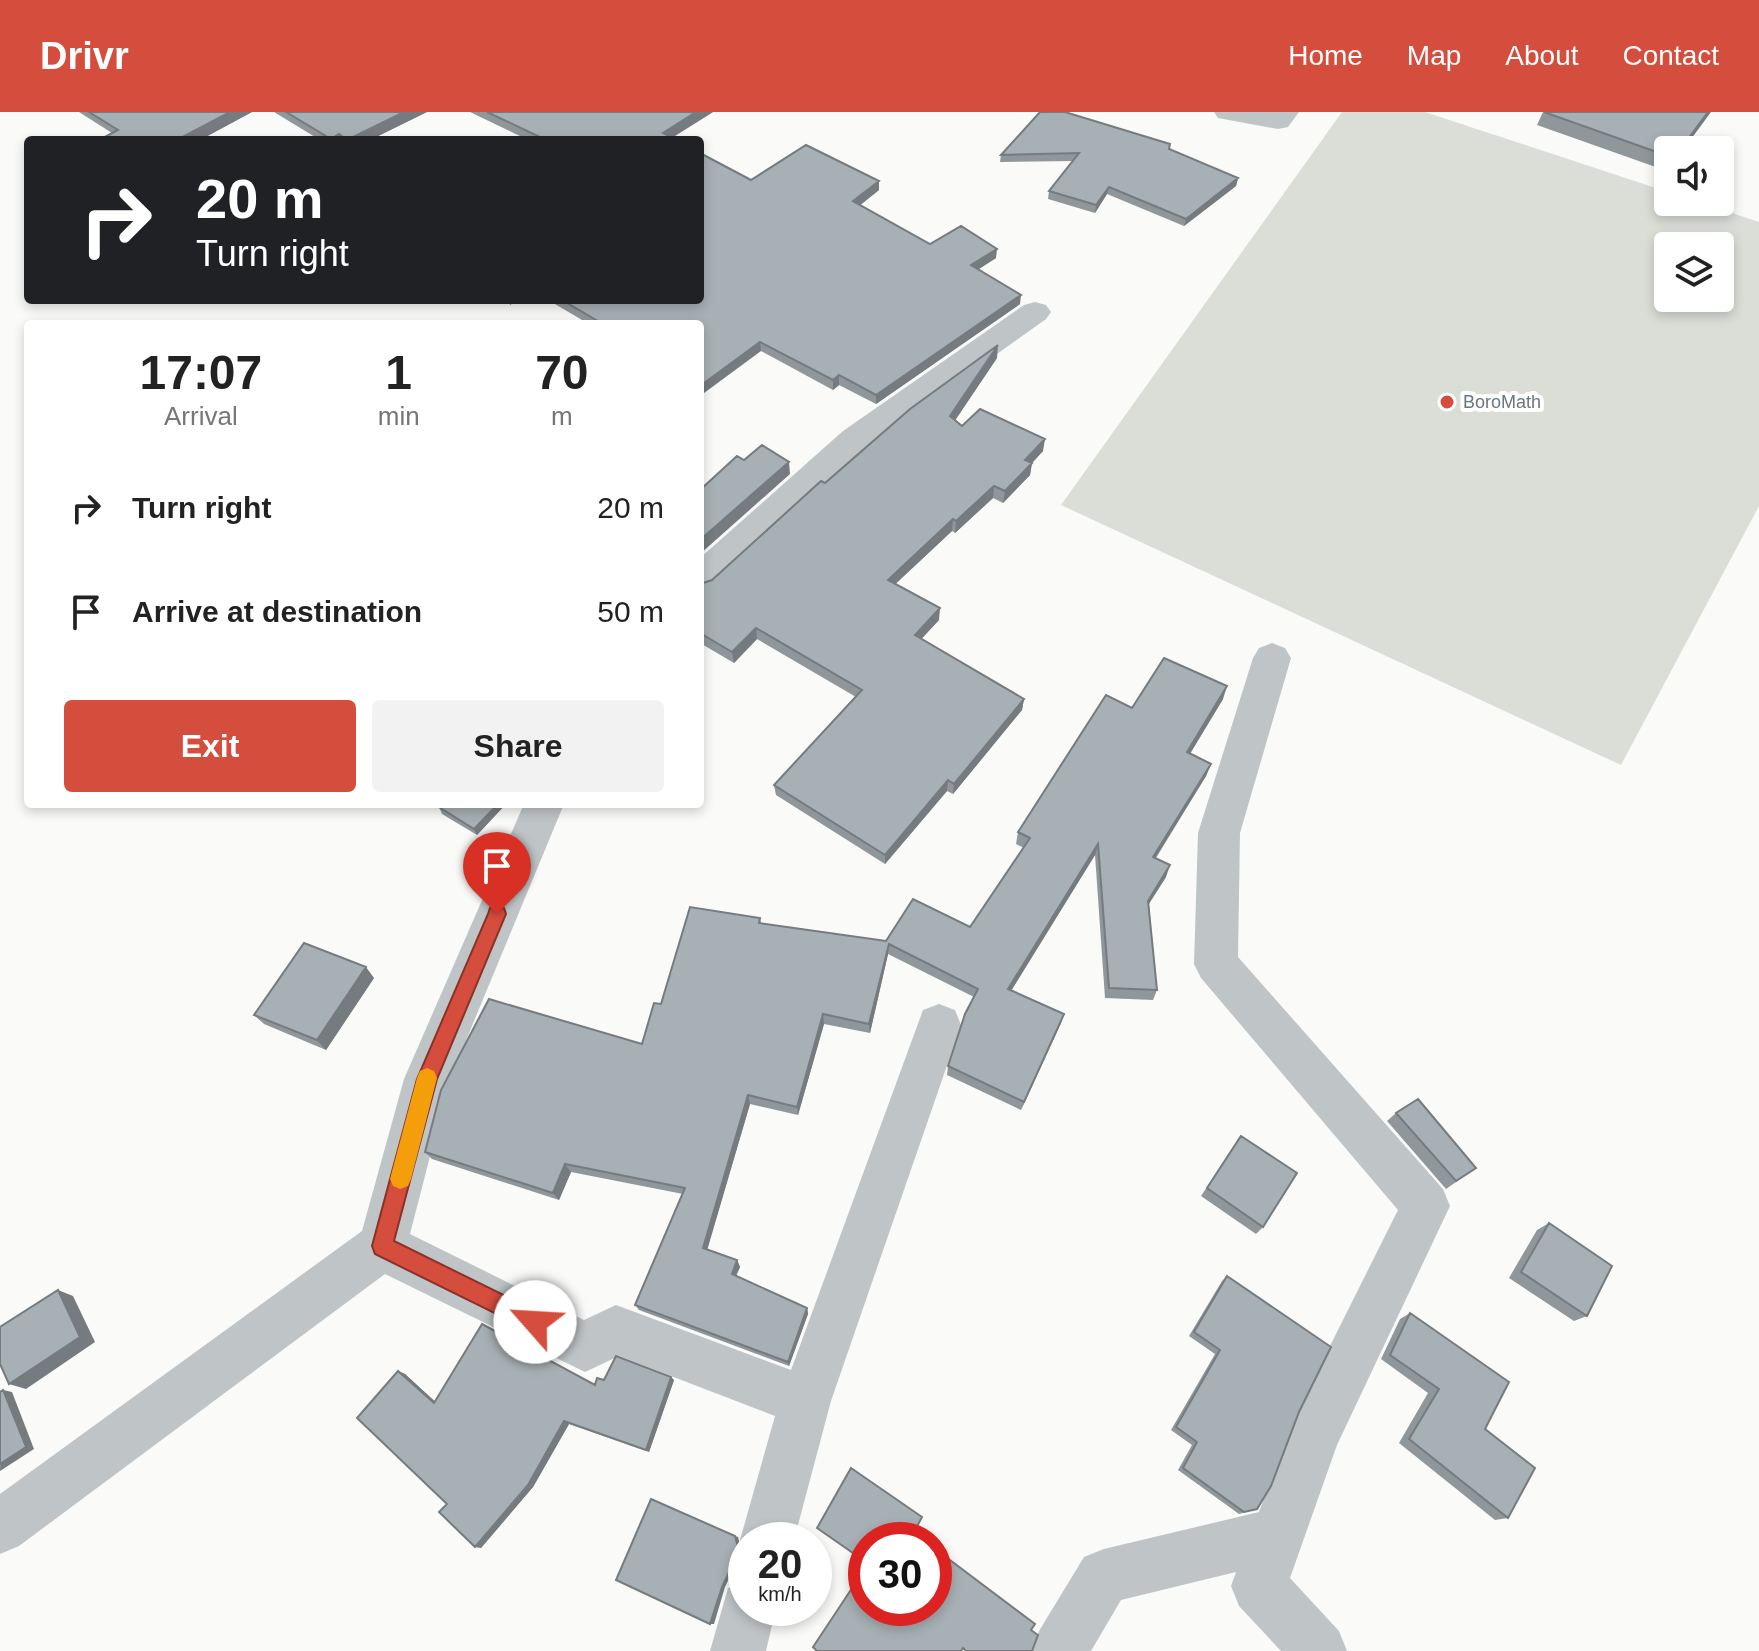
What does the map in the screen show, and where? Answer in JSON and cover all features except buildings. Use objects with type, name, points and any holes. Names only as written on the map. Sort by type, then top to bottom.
[{"type":"street","points":[[1228,112],[1278,121],[1285,112]]},
{"type":"street","points":[[704,575],[855,439],[1035,312]]},
{"type":"street","points":[[1272,658],[1219,833],[1216,964],[1426,1206],[1314,1435],[1259,1586],[1319,1651]]},
{"type":"street","points":[[0,1527],[382,1246],[427,1079],[542,808]]},
{"type":"street","points":[[772,1522],[805,1401],[939,1025]]},
{"type":"street","points":[[382,1246],[585,1347],[616,1330],[805,1401]]},
{"type":"street","points":[[1059,1651],[1104,1577],[1277,1535]]},
{"type":"street","points":[[738,1651],[744,1626]]},
{"type":"shaded area","name":"BoroMath","points":[[1342,112],[1425,112],[1654,187],[1654,216],[1734,214],[1759,222],[1759,506],[1621,765],[1061,505]]},
{"type":"slow traffic","points":[[400,1179],[427,1078]]},
{"type":"place","name":"BoroMath","points":[[1447,402]]},
{"type":"route","points":[[497,914],[427,1079],[382,1246],[535,1322]]}]
